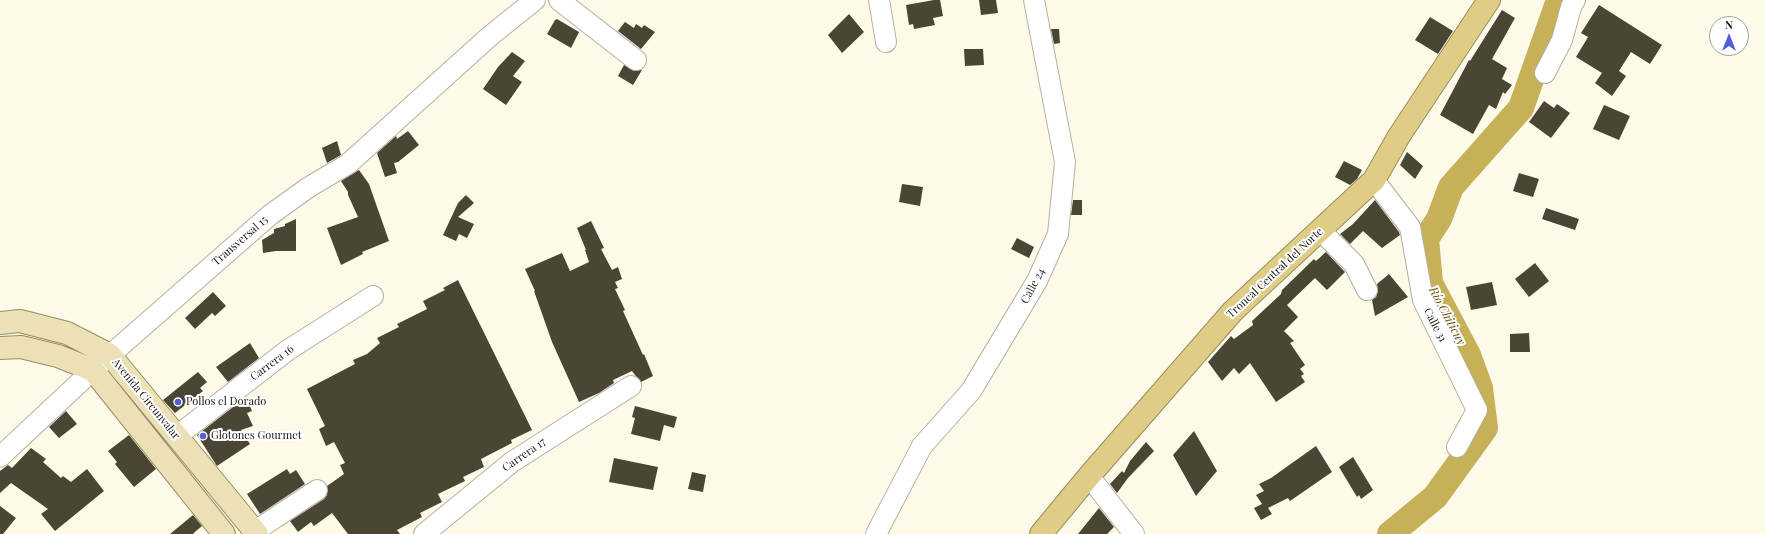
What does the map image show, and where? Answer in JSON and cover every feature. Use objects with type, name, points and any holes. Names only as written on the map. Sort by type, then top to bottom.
[{"type":"highway","name":"Troncal Central del Norte","points":[[1042,534],[1089,476],[1233,311],[1374,180],[1399,136],[1489,0]]},
{"type":"main road","name":"Avenida Circunvalar","points":[[0,323],[20,321],[67,333],[110,355],[256,533]]},
{"type":"main road","points":[[0,348],[21,347],[58,356],[93,370],[224,534]]},
{"type":"street","name":"Transversal 15","points":[[0,457],[93,370],[270,215],[309,187],[348,164],[490,36],[535,0]]},
{"type":"street","points":[[559,0],[636,60]]},
{"type":"street","points":[[879,0],[886,42]]},
{"type":"street","name":"Calle 24","points":[[876,534],[922,446],[971,391],[1037,281],[1058,234],[1065,162],[1034,0]]},
{"type":"street","points":[[1545,72],[1562,40],[1571,7],[1575,0]]},
{"type":"street","name":"Calle 31","points":[[1374,180],[1410,227],[1423,300],[1477,410],[1457,447]]},
{"type":"street","points":[[1320,230],[1354,264],[1367,290]]},
{"type":"street","name":"Carrera 16","points":[[177,436],[288,350],[373,296]]},
{"type":"street","name":"Carrera 17","points":[[424,534],[512,462],[631,386]]},
{"type":"street","points":[[1089,476],[1134,534]]},
{"type":"street","points":[[256,533],[317,490]]},
{"type":"building","points":[[940,0],[943,16],[933,18],[935,25],[914,29],[913,24],[909,25],[906,5]]},
{"type":"building","points":[[979,0],[996,0],[998,13],[981,15]]},
{"type":"building","points":[[1599,5],[1662,45],[1650,64],[1631,52],[1619,71],[1626,76],[1612,96],[1595,83],[1602,73],[1576,57],[1588,37],[1581,33]]},
{"type":"building","points":[[1502,10],[1515,18],[1492,59],[1507,68],[1502,79],[1512,85],[1505,94],[1503,92],[1496,109],[1489,105],[1473,134],[1440,115],[1469,60],[1470,61]]},
{"type":"building","points":[[849,14],[864,32],[842,53],[828,35]]},
{"type":"building","points":[[1430,17],[1453,31],[1438,54],[1415,40]]},
{"type":"building","points":[[557,19],[579,32],[571,48],[547,34]]},
{"type":"building","points":[[625,22],[634,28],[636,24],[642,28],[644,25],[655,32],[641,49],[618,31]]},
{"type":"building","points":[[1051,29],[1059,29],[1060,43],[1054,44]]},
{"type":"building","points":[[964,49],[983,49],[984,65],[965,66]]},
{"type":"building","points":[[512,52],[525,61],[513,76],[522,82],[506,105],[483,89],[498,67]]},
{"type":"building","points":[[624,65],[634,71],[642,70],[633,85],[618,76]]},
{"type":"building","points":[[1544,101],[1554,108],[1557,104],[1570,113],[1551,138],[1529,122]]},
{"type":"building","points":[[1604,105],[1630,116],[1619,140],[1593,129]]},
{"type":"building","points":[[408,131],[419,145],[398,162],[394,163],[397,173],[385,177],[377,153],[396,136],[397,139]]},
{"type":"building","points":[[337,141],[341,155],[327,163],[322,148]]},
{"type":"building","points":[[1407,152],[1423,166],[1415,179],[1400,165]]},
{"type":"building","points":[[1344,161],[1362,170],[1357,179],[1350,185],[1335,177]]},
{"type":"building","points":[[359,170],[369,184],[389,241],[362,252],[363,254],[341,265],[327,228],[358,217],[348,192],[341,181]]},
{"type":"building","points":[[1519,173],[1539,179],[1533,197],[1513,191]]},
{"type":"building","points":[[902,184],[923,187],[920,206],[899,202]]},
{"type":"building","points":[[466,195],[474,203],[458,217],[474,224],[467,238],[459,234],[456,241],[443,235],[458,203]]},
{"type":"building","points":[[1073,200],[1082,200],[1082,215],[1071,215]]},
{"type":"building","points":[[1375,200],[1400,235],[1382,248],[1363,231],[1350,244],[1340,234],[1353,224]]},
{"type":"building","points":[[1546,208],[1579,219],[1575,230],[1542,219]]},
{"type":"building","points":[[296,219],[296,251],[276,251],[263,253],[262,240],[274,233],[274,229],[285,226],[285,224]]},
{"type":"building","points":[[591,221],[604,248],[601,249],[612,270],[618,267],[622,279],[615,282],[618,288],[615,289],[625,310],[623,311],[653,376],[641,382],[632,371],[613,380],[614,383],[599,393],[579,402],[552,342],[535,291],[525,269],[562,253],[570,271],[589,262],[577,228]]},
{"type":"building","points":[[1017,238],[1034,247],[1029,258],[1011,249]]},
{"type":"building","points":[[1326,252],[1345,272],[1327,290],[1315,278],[1287,305],[1298,317],[1284,331],[1294,341],[1290,343],[1305,365],[1300,369],[1304,374],[1301,376],[1305,382],[1276,402],[1250,363],[1239,374],[1234,368],[1222,381],[1208,362],[1231,336],[1234,339],[1253,325],[1252,321],[1281,294],[1282,290],[1314,259],[1316,261]]},
{"type":"building","points":[[1535,263],[1549,281],[1529,297],[1515,279]]},
{"type":"building","points":[[1389,274],[1408,297],[1375,316],[1372,300],[1376,297],[1378,291],[1377,284]]},
{"type":"building","points":[[458,280],[532,430],[511,440],[512,443],[481,459],[484,467],[463,477],[465,481],[438,494],[442,502],[420,513],[422,517],[397,530],[400,534],[348,534],[332,513],[314,526],[311,522],[298,532],[290,521],[324,499],[327,495],[327,486],[344,474],[340,465],[345,463],[334,442],[326,446],[319,429],[325,426],[307,389],[355,364],[353,360],[367,354],[380,343],[377,338],[399,327],[397,324],[427,309],[423,301],[445,290],[443,288]]},
{"type":"building","points":[[1492,282],[1497,305],[1471,310],[1466,287]]},
{"type":"building","points":[[213,292],[226,306],[215,316],[212,313],[195,329],[185,318]]},
{"type":"building","points":[[1529,333],[1530,352],[1510,352],[1510,334]]},
{"type":"building","points":[[250,343],[259,358],[228,382],[216,367]]},
{"type":"building","points":[[198,372],[207,382],[200,388],[203,391],[175,413],[163,400]]},
{"type":"building","points":[[246,397],[252,411],[247,413],[253,426],[241,430],[250,444],[217,466],[197,435]]},
{"type":"building","points":[[635,406],[677,417],[674,428],[664,425],[660,441],[631,434],[635,418],[632,417]]},
{"type":"building","points":[[66,411],[77,424],[59,438],[49,427]]},
{"type":"building","points":[[1194,431],[1217,471],[1196,496],[1173,455]]},
{"type":"building","points":[[129,435],[156,469],[134,487],[115,464],[117,462],[108,451]]},
{"type":"building","points":[[1146,442],[1154,451],[1128,478],[1117,493],[1110,484],[1122,471],[1124,473],[1130,461]]},
{"type":"building","points":[[1316,446],[1332,472],[1290,501],[1288,498],[1268,508],[1272,514],[1261,520],[1254,508],[1262,504],[1256,495],[1264,491],[1259,484],[1271,478]]},
{"type":"building","points":[[31,448],[46,459],[43,462],[61,478],[63,476],[71,482],[87,469],[104,491],[55,531],[41,514],[48,509],[11,483],[0,493],[0,471],[8,465],[12,468]]},
{"type":"building","points":[[1353,457],[1373,490],[1361,499],[1359,495],[1357,497],[1339,467]]},
{"type":"building","points":[[614,458],[658,467],[653,490],[609,482]]},
{"type":"building","points":[[287,469],[290,474],[296,470],[305,484],[260,514],[247,494]]},
{"type":"building","points":[[692,472],[706,475],[703,492],[688,489]]},
{"type":"building","points":[[0,506],[16,518],[3,534],[0,534]]},
{"type":"building","points":[[1099,508],[1114,527],[1107,534],[1078,534]]},
{"type":"building","points":[[193,515],[202,526],[193,534],[170,534]]},
{"type":"waterway","name":"Río Chiticuy","points":[[1390,534],[1435,497],[1485,428],[1480,388],[1468,355],[1430,283],[1426,239],[1439,219],[1451,187],[1521,108],[1559,0]]},
{"type":"place","name":"Pollos el Dorado","points":[[178,402]]},
{"type":"place","name":"Glotones Gourmet","points":[[203,436]]}]
